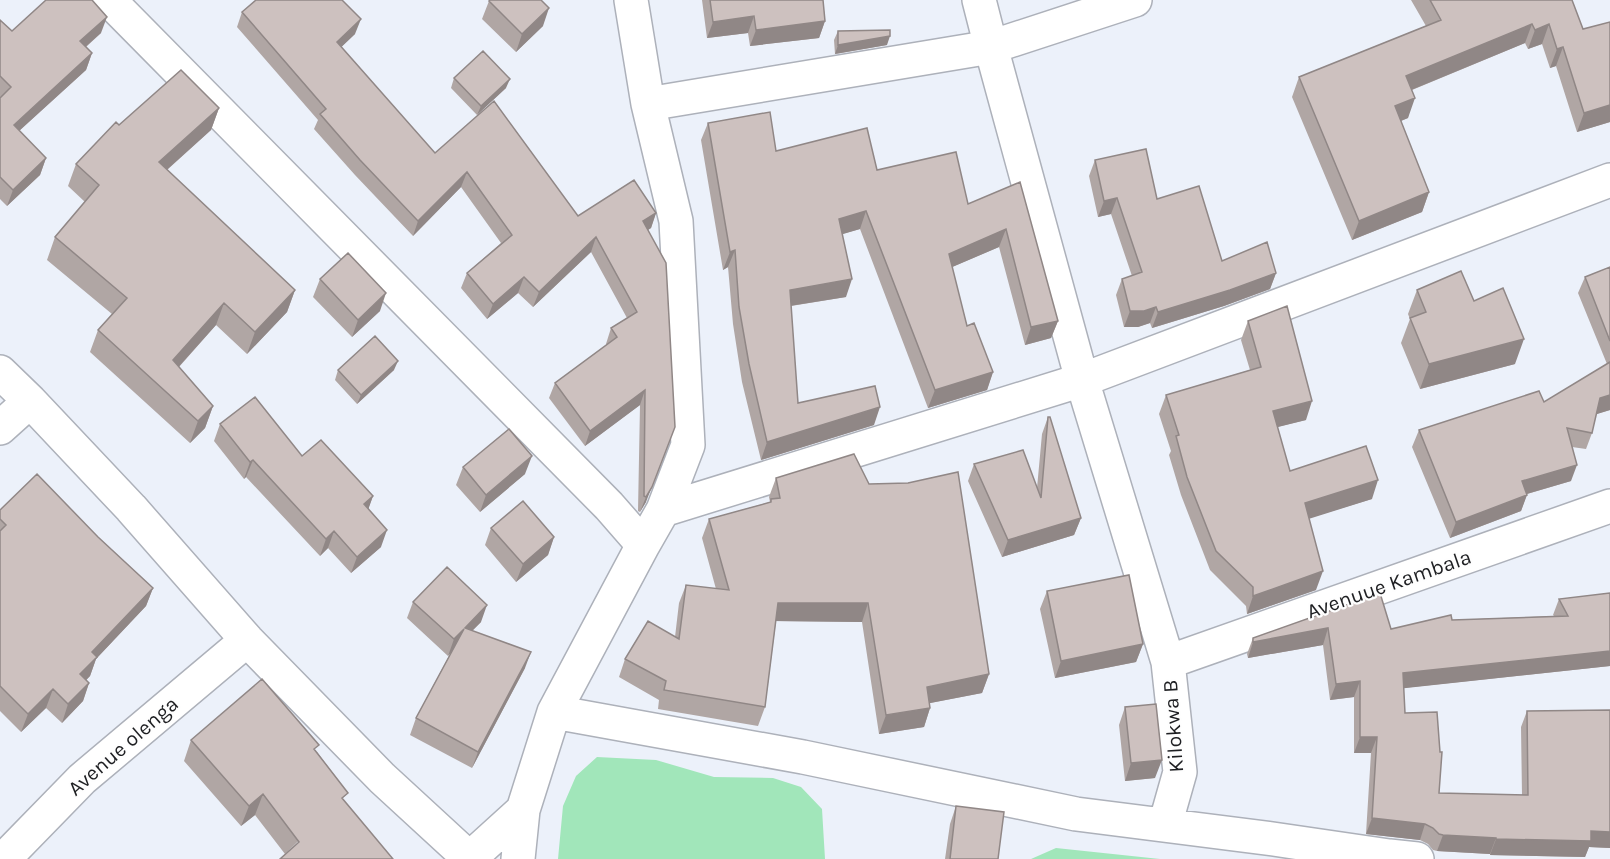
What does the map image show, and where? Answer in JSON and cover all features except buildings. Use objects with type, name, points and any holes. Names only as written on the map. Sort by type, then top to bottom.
[{"type":"street","points":[[109,0],[609,506],[643,545]]},
{"type":"street","points":[[518,859],[523,810],[554,712],[663,510],[688,445],[676,221],[648,104],[631,0]]},
{"type":"street","name":"Kilokwa B","points":[[980,0],[1083,380],[1168,662],[1180,772],[1165,825]]},
{"type":"street","points":[[648,104],[991,47],[1135,0]]},
{"type":"street","points":[[663,510],[1083,380],[1610,180]]},
{"type":"street","points":[[0,372],[131,508],[247,640],[382,778],[470,859],[523,810]]},
{"type":"street","points":[[0,428],[30,401]]},
{"type":"street","name":"Avenuue Kambala","points":[[1168,662],[1610,506]]},
{"type":"street","name":"Avenue olenga","points":[[4,859],[82,779],[247,640]]},
{"type":"street","points":[[554,712],[803,757],[1076,814],[1418,859]]},
{"type":"green space","points":[[597,757],[656,760],[714,777],[773,778],[801,787],[822,809],[825,859],[558,859],[563,806],[576,776]]},
{"type":"green space","points":[[1056,848],[1160,859],[1031,859]]}]
